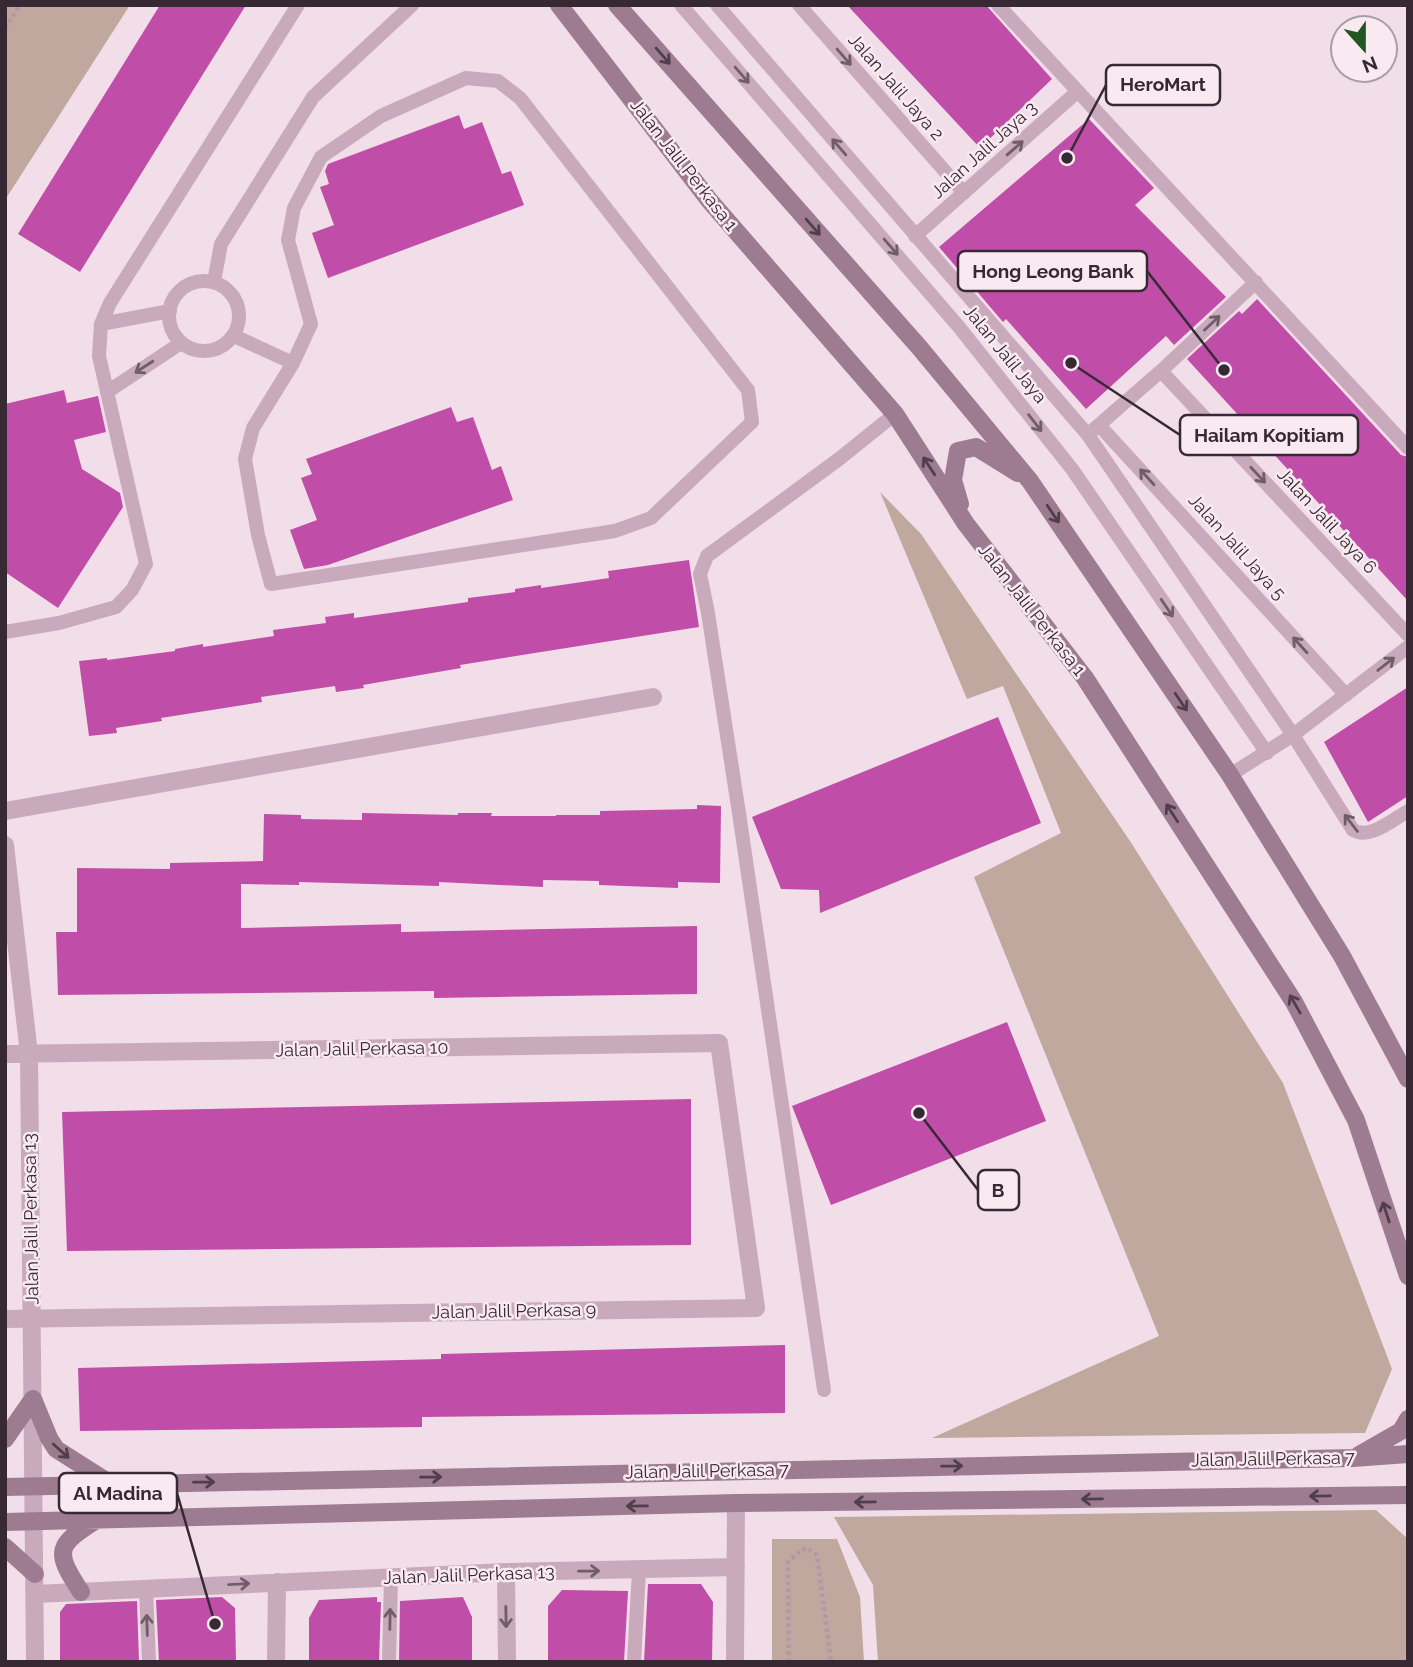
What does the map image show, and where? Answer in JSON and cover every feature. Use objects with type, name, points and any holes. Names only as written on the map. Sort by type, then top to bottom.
[{"type":"street","name":"Jalan Jalil Perkasa 1","points":[[559,7],[709,200],[895,414],[966,524],[1085,678],[1294,1002],[1356,1120],[1408,1276]]},
{"type":"street","points":[[621,7],[919,347],[1030,481],[1230,775],[1342,956],[1408,1079]]},
{"type":"street","points":[[966,524],[953,480],[958,451],[976,447],[1030,481]]},
{"type":"street","points":[[5,811],[653,697]]},
{"type":"street","name":"Jalan Jalil Perkasa 13","points":[[5,845],[29,1054],[35,1662]]},
{"type":"street","name":"Jalan Jalil Perkasa 10","points":[[5,1054],[719,1043]]},
{"type":"street","name":"Jalan Jalil Perkasa 9","points":[[5,1318],[756,1308],[719,1043]]},
{"type":"street","points":[[5,1439],[33,1399]]},
{"type":"street","points":[[33,1399],[56,1449],[111,1485]]},
{"type":"street","points":[[1353,1458],[1401,1431],[1408,1419]]},
{"type":"street","name":"Jalan Jalil Perkasa 7","points":[[5,1487],[1353,1458],[1408,1454]]},
{"type":"street","points":[[1388,1495],[1408,1506]]},
{"type":"street","name":"Jalan Jalil Perkasa 7","points":[[5,1522],[736,1503],[1408,1495]]},
{"type":"street","points":[[736,1503],[736,1662]]},
{"type":"street","points":[[81,1592],[62,1562],[62,1553],[72,1536],[98,1519]]},
{"type":"street","points":[[5,1547],[35,1574]]},
{"type":"street","name":"Jalan Jalil Perkasa 13","points":[[35,1594],[506,1572],[736,1567]]},
{"type":"street","points":[[506,1572],[507,1662]]},
{"type":"street","points":[[276,1662],[277,1582]]},
{"type":"lane","points":[[5,632],[59,623],[117,607],[132,590],[146,564],[99,356],[101,324],[110,303],[298,5]]},
{"type":"lane","points":[[214,282],[221,244],[313,97],[412,5]]},
{"type":"lane","name":"Jalan Jalil Jaya","points":[[681,5],[959,327],[1064,459],[1267,753]]},
{"type":"lane","points":[[717,5],[915,236],[1094,430],[1353,830],[1360,834],[1371,832],[1408,811]]},
{"type":"lane","name":"Jalan Jalil Jaya 2","points":[[799,5],[964,193]]},
{"type":"lane","points":[[999,5],[1408,448]]},
{"type":"lane","points":[[466,78],[498,81],[520,98],[748,390],[752,422],[651,518],[615,531],[271,584],[258,535],[244,459],[253,428],[293,363],[311,324],[288,240],[294,208],[321,157],[382,116],[466,78]]},
{"type":"lane","name":"Jalan Jalil Jaya 3","points":[[915,236],[1077,92]]},
{"type":"lane","points":[[202,281],[214,282],[224,287],[237,304],[239,326],[226,344],[203,352],[181,343],[170,323],[170,311],[180,290],[202,281]]},
{"type":"lane","points":[[1094,430],[1256,282]]},
{"type":"lane","points":[[101,324],[170,311]]},
{"type":"lane","points":[[234,336],[293,363]]},
{"type":"lane","points":[[107,392],[181,343]]},
{"type":"lane","name":"Jalan Jalil Jaya 6","points":[[1161,371],[1408,635]]},
{"type":"lane","points":[[824,1390],[739,813],[708,613],[699,573],[707,556],[749,527],[895,414]]},
{"type":"lane","name":"Jalan Jalil Jaya 5","points":[[1094,430],[1346,695]]},
{"type":"lane","points":[[1230,775],[1293,735],[1408,647]]},
{"type":"lane","points":[[634,1662],[639,1570]]},
{"type":"lane","points":[[389,1662],[391,1577]]},
{"type":"lane","points":[[146,1589],[149,1662]]},
{"type":"path","points":[[5,28],[20,5]]},
{"type":"path","points":[[789,1662],[788,1562],[807,1548],[817,1555],[831,1662]]},
{"type":"shaded area","points":[[5,5],[130,5],[5,200]]},
{"type":"shaded area","points":[[880,492],[921,534],[1130,841],[1283,1083],[1392,1369],[1365,1433],[932,1438],[1159,1336],[974,877],[1061,833],[1003,686],[967,699]]},
{"type":"shaded area","points":[[1376,1510],[1408,1539],[1408,1662],[878,1662],[873,1585],[834,1517]]},
{"type":"shaded area","points":[[772,1539],[837,1539],[860,1597],[864,1662],[772,1662]]},
{"type":"building","points":[[160,5],[246,5],[80,272],[18,234]]},
{"type":"building","points":[[847,5],[986,5],[1052,79],[980,148]]},
{"type":"building","points":[[459,115],[464,129],[482,122],[502,174],[511,171],[524,205],[328,278],[312,233],[334,225],[320,187],[329,184],[325,171],[328,164]]},
{"type":"building","points":[[1089,119],[1154,188],[1135,205],[1226,297],[1174,345],[1166,336],[1086,409],[1006,319],[1003,322],[939,247]]},
{"type":"building","points":[[1257,299],[1401,455],[1408,457],[1408,601],[1187,359],[1239,311],[1242,314]]},
{"type":"building","points":[[64,390],[67,403],[98,396],[106,432],[74,440],[82,469],[120,493],[123,507],[58,608],[5,572],[5,404]]},
{"type":"building","points":[[451,407],[457,422],[473,417],[492,470],[501,466],[513,500],[328,565],[304,569],[290,530],[317,520],[301,478],[312,474],[306,459]]},
{"type":"building","points":[[689,560],[699,627],[460,665],[461,668],[363,685],[364,688],[336,692],[335,686],[261,697],[262,702],[161,718],[162,721],[116,728],[117,733],[89,736],[79,661],[107,660],[175,651],[203,644],[203,647],[274,636],[273,630],[326,623],[325,617],[354,613],[354,618],[468,602],[468,598],[515,592],[515,589],[609,578],[608,571]]},
{"type":"building","points":[[1408,687],[1408,796],[1368,822],[1324,742]]},
{"type":"building","points":[[998,717],[1041,823],[820,913],[819,890],[781,889],[752,817]]},
{"type":"building","points":[[697,805],[721,806],[720,883],[678,882],[678,888],[599,885],[599,881],[543,880],[543,887],[439,882],[439,886],[299,882],[299,885],[241,884],[241,928],[401,924],[401,932],[697,926],[697,994],[434,998],[434,991],[58,995],[56,932],[77,932],[77,868],[170,869],[170,863],[263,861],[264,814],[301,815],[301,819],[362,820],[362,813],[556,816],[600,815],[600,811],[697,809]]},
{"type":"building","points":[[1007,1022],[1046,1121],[831,1205],[792,1106]]},
{"type":"building","points":[[691,1099],[691,1245],[67,1251],[62,1112]]},
{"type":"building","points":[[785,1345],[785,1413],[422,1417],[422,1427],[80,1431],[78,1368],[441,1359],[441,1354]]},
{"type":"building","points":[[648,1584],[701,1584],[713,1602],[712,1662],[644,1662]]},
{"type":"building","points":[[562,1590],[628,1591],[624,1662],[548,1662],[548,1606]]},
{"type":"building","points":[[222,1597],[235,1608],[236,1662],[159,1662],[156,1600]]},
{"type":"building","points":[[377,1597],[377,1602],[381,1602],[379,1662],[309,1662],[309,1618],[319,1600]]},
{"type":"building","points":[[463,1597],[472,1617],[472,1662],[399,1662],[400,1601]]},
{"type":"building","points":[[137,1601],[139,1662],[60,1662],[60,1612],[66,1604]]},
{"type":"place","name":"HeroMart","points":[[1067,158]]},
{"type":"place","name":"Hailam Kopitiam","points":[[1071,363]]},
{"type":"place","name":"Hong Leong Bank","points":[[1224,370]]},
{"type":"place","name":"B","points":[[919,1113]]},
{"type":"place","name":"Al Madina","points":[[215,1624]]}]
